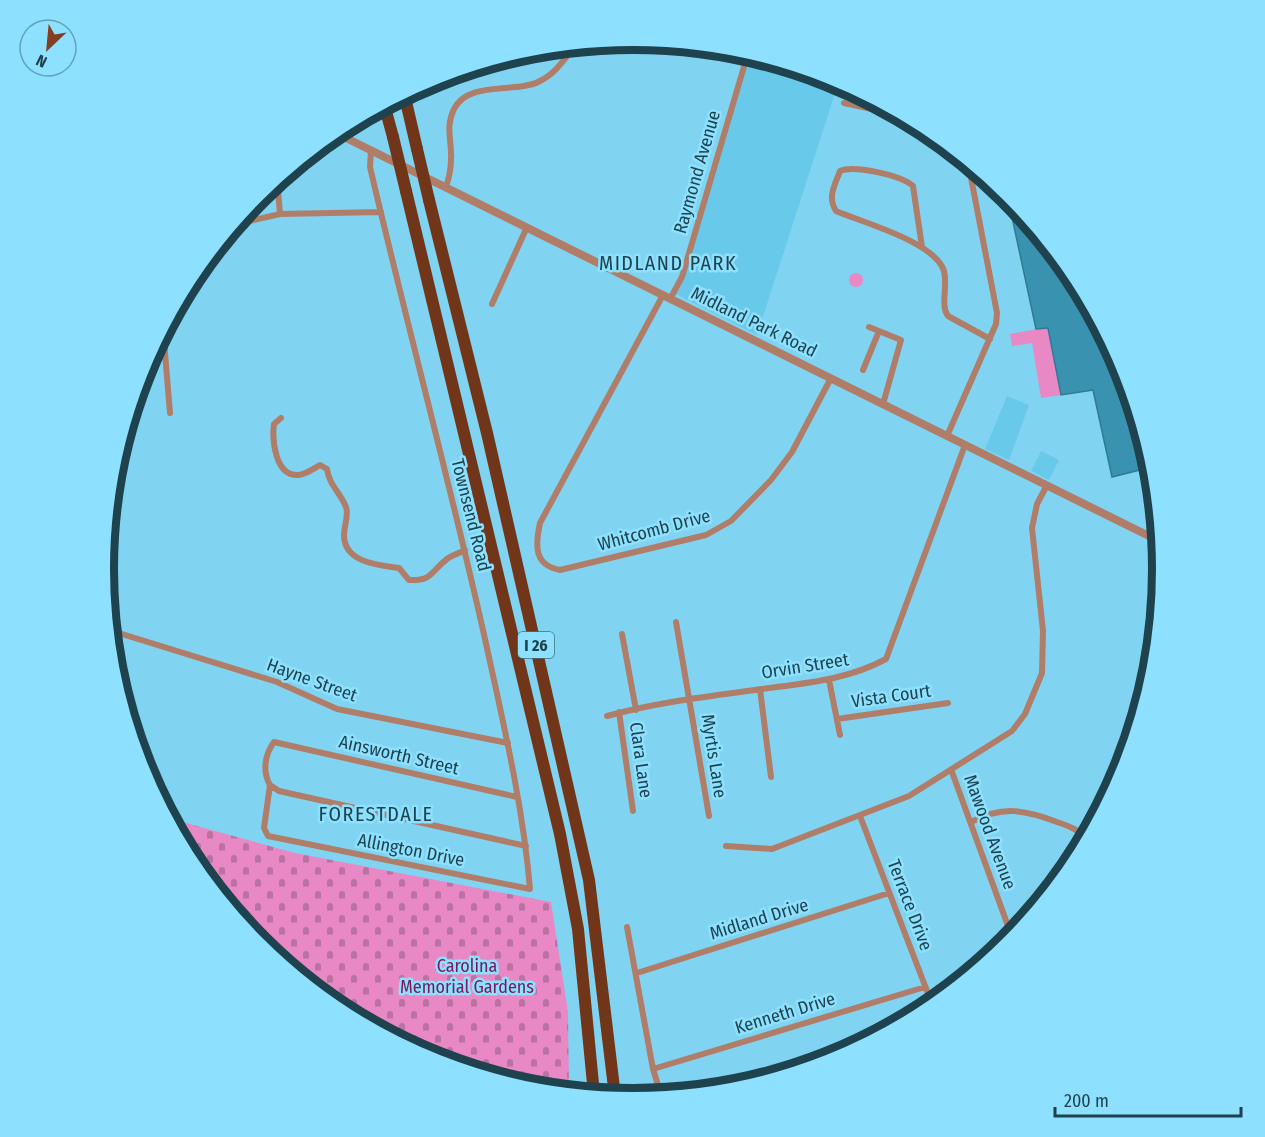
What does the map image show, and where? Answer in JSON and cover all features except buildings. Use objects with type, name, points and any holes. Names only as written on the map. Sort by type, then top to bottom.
[{"type":"highway","name":"I 26","points":[[406,102],[489,444],[589,880],[614,1087]]},
{"type":"highway","name":"I 26","points":[[386,112],[560,834],[578,929],[593,1085]]},
{"type":"street","points":[[446,187],[452,158],[449,122],[455,107],[465,99],[491,89],[522,87],[538,82],[551,75],[569,54]]},
{"type":"street","name":"Raymond Avenue","points":[[549,507],[667,297],[682,278],[745,62]]},
{"type":"street","points":[[844,103],[874,110]]},
{"type":"street","name":"Midland Park Road","points":[[344,137],[1150,537]]},
{"type":"street","name":"Townsend Road","points":[[371,150],[370,167],[465,550],[508,743],[526,846],[530,890]]},
{"type":"street","points":[[922,247],[913,186],[899,178],[848,167],[840,171],[831,195],[831,204],[836,211],[932,253],[943,268],[947,285],[944,311],[948,316],[990,339]]},
{"type":"street","points":[[947,436],[990,339],[996,324],[997,313],[970,174]]},
{"type":"street","points":[[278,190],[280,214]]},
{"type":"street","points":[[246,222],[280,214],[381,212]]},
{"type":"street","points":[[492,304],[527,227]]},
{"type":"street","points":[[869,327],[901,340],[884,404]]},
{"type":"street","points":[[863,370],[879,331]]},
{"type":"street","points":[[164,345],[170,413]]},
{"type":"street","name":"Whitcomb Drive","points":[[549,507],[540,523],[535,542],[541,562],[548,568],[560,570],[717,530],[731,521],[771,480],[792,452],[831,378]]},
{"type":"street","points":[[281,418],[274,424],[272,437],[284,469],[290,474],[300,476],[320,465],[327,469],[329,480],[347,509],[344,536],[346,546],[355,555],[381,567],[399,568],[409,580],[422,580],[433,575],[447,558],[465,550]]},
{"type":"street","name":"Orvin Street","points":[[607,716],[690,700],[829,680],[863,672],[886,659],[964,445]]},
{"type":"street","points":[[726,846],[772,849],[860,816],[909,796],[952,772],[1012,731],[1037,690],[1045,652],[1032,528],[1036,504],[1047,485]]},
{"type":"street","name":"Myrtis Lane","points":[[676,622],[709,816]]},
{"type":"street","name":"Hayne Street","points":[[118,633],[277,682],[337,709],[508,743]]},
{"type":"street","points":[[622,634],[636,710]]},
{"type":"street","points":[[829,680],[840,735]]},
{"type":"street","points":[[760,689],[771,777]]},
{"type":"street","name":"Vista Court","points":[[837,719],[948,703]]},
{"type":"street","name":"Clara Lane","points":[[619,712],[633,811]]},
{"type":"street","name":"Ainsworth Street","points":[[270,785],[265,766],[268,749],[274,742],[517,797]]},
{"type":"street","name":"Mawood Avenue","points":[[952,772],[1008,926]]},
{"type":"street","points":[[270,785],[279,791],[526,846]]},
{"type":"street","name":"Allington Drive","points":[[270,785],[264,828],[268,836],[530,890]]},
{"type":"street","points":[[971,822],[990,812],[1032,812],[1079,832]]},
{"type":"street","name":"Terrace Drive","points":[[860,816],[928,995]]},
{"type":"street","name":"Midland Drive","points":[[637,973],[889,893]]},
{"type":"street","points":[[627,927],[653,1069],[658,1086]]},
{"type":"street","name":"Kenneth Drive","points":[[653,1069],[925,987]]},
{"type":"shaded area","points":[[744,63],[767,67],[836,91],[757,335],[674,293],[682,277]]},
{"type":"shaded area","points":[[1011,214],[1064,280],[1098,339],[1124,402],[1142,469],[1112,477],[1093,390],[1061,395],[1048,328],[1036,329]]},
{"type":"shaded area","points":[[1007,396],[1029,405],[1009,460],[985,449]]},
{"type":"shaded area","points":[[1041,451],[1059,460],[1049,480],[1031,471]]},
{"type":"green space","points":[[856,273],[861,275],[863,280],[861,285],[856,287],[851,285],[849,280],[851,275]]},
{"type":"green space","points":[[1048,327],[1061,395],[1041,398],[1032,343],[1012,346],[1010,334]]},
{"type":"green space","name":"Carolina Memorial Gardens","points":[[179,821],[295,853],[551,902],[568,1012],[569,1083],[498,1070],[434,1048],[403,1034],[344,1000],[290,959],[242,911],[201,857]]},
{"type":"district","name":"MIDLAND PARK","points":[[668,263]]},
{"type":"district","name":"FORESTDALE","points":[[376,814]]}]
